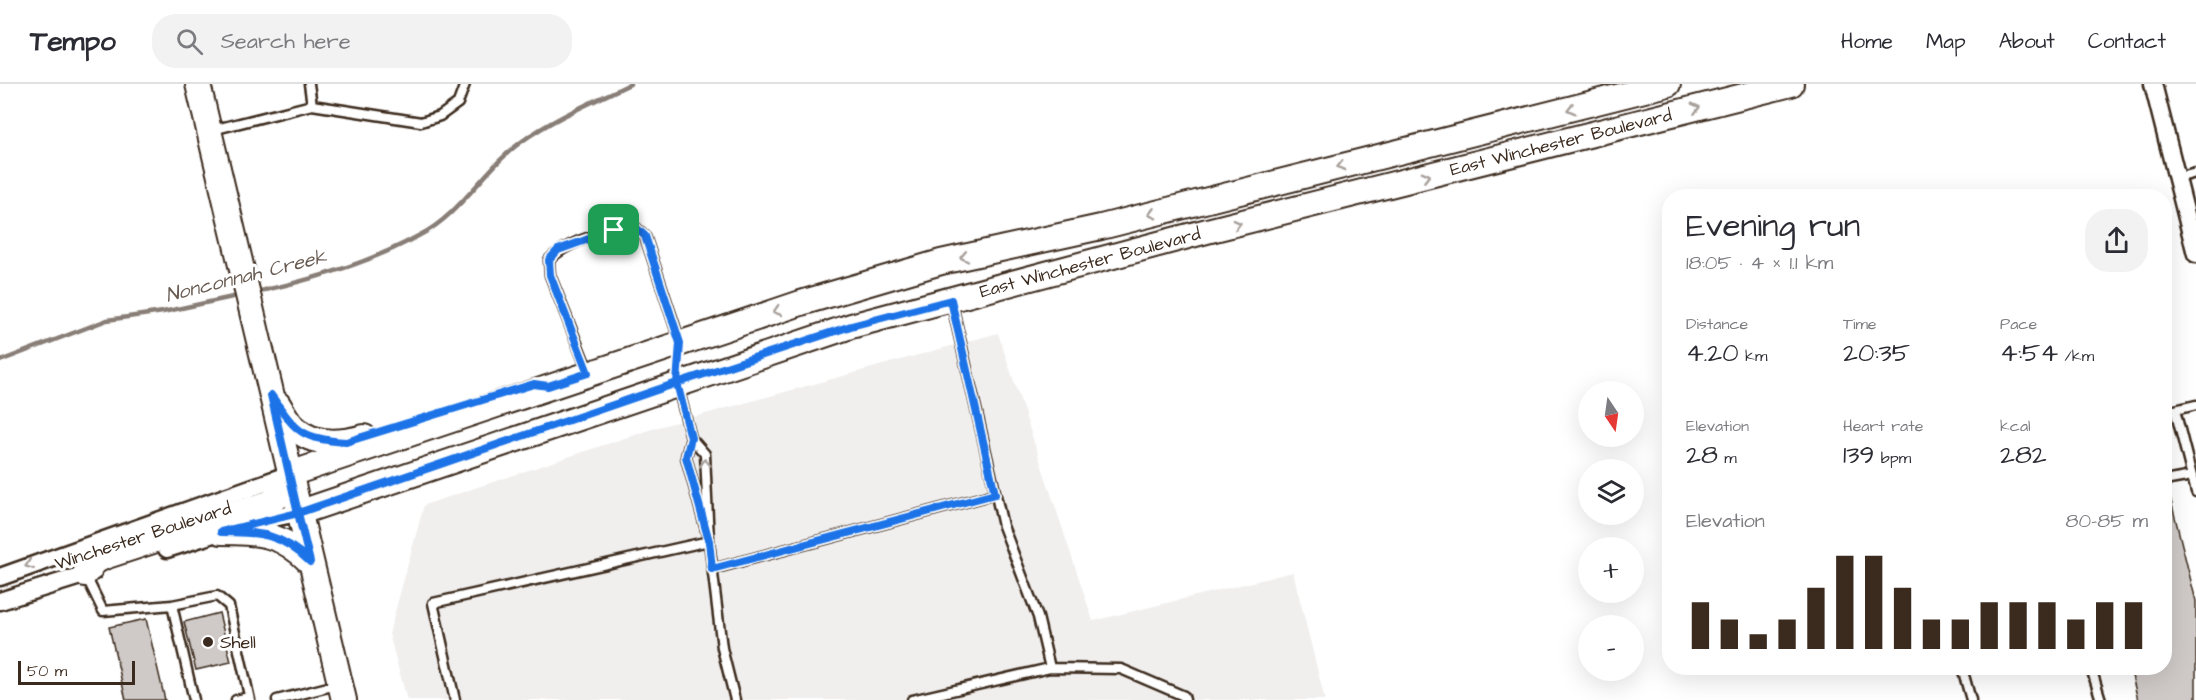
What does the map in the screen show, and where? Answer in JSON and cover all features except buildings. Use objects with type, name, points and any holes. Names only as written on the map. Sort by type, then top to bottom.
[{"type":"main road","points":[[198,84],[342,692]]},
{"type":"main road","name":"East Winchester Boulevard","points":[[290,474],[801,303],[941,262],[1101,227],[1668,84]]},
{"type":"main road","name":"East Winchester Boulevard","points":[[298,513],[851,326],[1218,228],[1791,84]]},
{"type":"main road","points":[[677,383],[680,343]]},
{"type":"main road","points":[[271,395],[295,429],[319,441],[346,442],[534,384],[548,386]]},
{"type":"main road","points":[[298,513],[298,501],[301,494],[315,478],[473,424],[511,408],[548,386]]},
{"type":"main road","points":[[85,574],[91,564],[104,557],[269,503],[279,496],[290,474]]},
{"type":"main road","points":[[221,532],[268,534],[297,549],[310,562]]},
{"type":"street","points":[[2153,84],[2177,178],[2191,210],[2196,254]]},
{"type":"street","name":"Winchester Boulevard","points":[[0,577],[290,474]]},
{"type":"street","name":"Winchester Boulevard","points":[[0,601],[221,532],[298,513]]},
{"type":"lane","points":[[309,84],[312,105]]},
{"type":"lane","points":[[209,131],[312,105],[422,122],[440,116],[458,103],[465,84]]},
{"type":"lane","points":[[2177,178],[2196,173]]},
{"type":"lane","points":[[588,373],[550,275],[549,260],[558,250],[614,230],[634,226],[645,236],[680,343]]},
{"type":"lane","points":[[951,300],[1003,526],[1038,617],[1050,668]]},
{"type":"lane","points":[[677,383],[691,438],[705,454],[712,569],[722,648],[735,700]]},
{"type":"lane","points":[[2172,411],[2196,405]]},
{"type":"lane","points":[[2175,410],[2196,492]]},
{"type":"lane","points":[[691,438],[686,457],[709,541]]},
{"type":"lane","points":[[2172,480],[2192,476]]},
{"type":"lane","points":[[712,569],[995,494]]},
{"type":"lane","points":[[455,700],[433,603],[709,541]]},
{"type":"lane","points":[[85,574],[103,611],[172,604],[217,596],[229,606],[249,699],[236,700]]},
{"type":"lane","points":[[172,604],[195,700]]},
{"type":"lane","points":[[912,700],[1050,668],[1121,669],[1184,696],[1185,700]]},
{"type":"lane","points":[[1964,675],[1971,700]]},
{"type":"lane","points":[[2093,675],[2100,700]]},
{"type":"lane","points":[[277,700],[342,692]]},
{"type":"shaded area","points":[[998,333],[1093,621],[1293,572],[1325,700],[407,700],[389,634],[424,505],[658,427]]},
{"type":"waterway","name":"Nonconnah Creek","points":[[256,292],[340,270],[420,235],[448,215],[495,165],[521,142],[560,118],[630,84]]},
{"type":"waterway","name":"Nonconnah Creek","points":[[0,361],[107,320],[163,312],[242,295]]},
{"type":"place","name":"Shell","points":[[208,642]]},
{"type":"route","points":[[614,230],[558,250],[549,260],[550,275],[588,373],[548,386],[534,384],[346,442],[319,441],[295,429],[271,395],[298,513],[248,523],[221,532],[268,534],[282,539],[310,562],[298,513],[677,383],[691,438],[686,457],[709,541],[712,569],[995,494],[951,300],[851,326],[677,383],[680,343],[645,236],[634,226],[614,230]]}]
